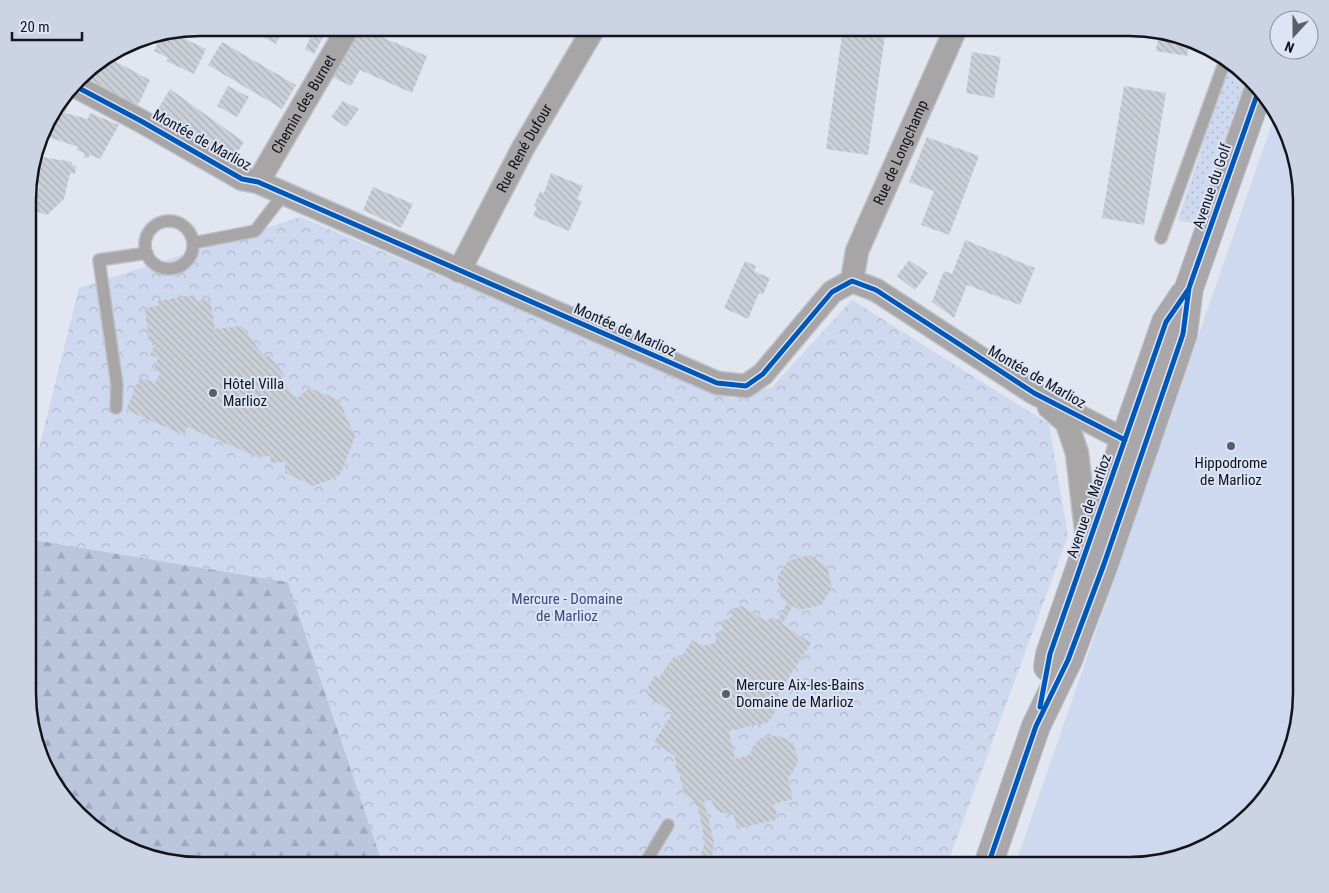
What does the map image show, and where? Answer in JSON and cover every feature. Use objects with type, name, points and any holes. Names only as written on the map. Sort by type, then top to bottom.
[{"type":"main road","name":"Avenue du Golf","points":[[1190,288],[1256,97]]},
{"type":"main road","name":"Avenue de Marlioz","points":[[991,856],[1036,726],[1068,660],[1125,440],[1166,322],[1190,288]]},
{"type":"main road","name":"Avenue de Marlioz","points":[[1096,556],[1183,334],[1190,288]]},
{"type":"street","name":"Chemin des Burnet","points":[[258,182],[343,36]]},
{"type":"street","name":"Rue René Dufour","points":[[459,271],[523,148],[589,36]]},
{"type":"street","name":"Rue de Longchamp","points":[[852,281],[858,251],[952,36]]},
{"type":"street","name":"Montée de Marlioz","points":[[80,89],[141,121],[242,179],[258,182],[717,383],[746,386],[763,374],[832,292],[852,281],[876,290],[1034,393],[1125,440]]},
{"type":"street","points":[[1034,393],[1067,422],[1077,453],[1096,556]]},
{"type":"lane","points":[[1161,238],[1223,66]]},
{"type":"lane","points":[[193,243],[255,231],[283,194]]},
{"type":"lane","points":[[170,220],[184,226],[190,232],[193,243],[192,255],[187,262],[173,269],[157,266],[147,253],[146,237],[150,230],[162,222],[170,220]]},
{"type":"lane","points":[[116,408],[117,385],[99,260],[147,253]]},
{"type":"lane","points":[[649,857],[668,825]]},
{"type":"green space","points":[[1227,70],[1254,95],[1212,228],[1178,220]]},
{"type":"green space","name":"Hippodrome de Marlioz","points":[[1273,122],[1287,158],[1292,190],[1292,703],[1290,725],[1284,745],[1276,765],[1252,801],[1220,829],[1191,844],[1161,854],[1139,856],[1018,856]]},
{"type":"green space","name":"Mercure - Domaine de Marlioz","points":[[300,217],[733,399],[772,387],[852,300],[1049,424],[1068,536],[950,856],[380,857],[288,582],[36,540],[36,460],[79,288]]},
{"type":"green space","points":[[36,540],[288,582],[380,857],[200,857],[179,855],[158,851],[128,840],[92,816],[64,784],[53,765],[39,725],[36,693]]},
{"type":"building","points":[[260,36],[280,36],[276,44]]},
{"type":"building","points":[[306,36],[324,36],[314,54],[305,49],[310,38]]},
{"type":"building","points":[[353,36],[379,36],[427,56],[412,93],[360,70],[351,86],[330,76]]},
{"type":"building","points":[[842,36],[885,36],[868,155],[826,149]]},
{"type":"building","points":[[186,37],[185,39],[206,49],[194,74],[166,61],[168,58],[154,51],[159,42]]},
{"type":"building","points":[[1158,39],[1189,48],[1187,56],[1156,51]]},
{"type":"building","points":[[222,42],[296,85],[282,109],[208,65]]},
{"type":"building","points":[[972,52],[1001,57],[994,98],[966,93]]},
{"type":"building","points":[[114,61],[150,80],[137,107],[95,86],[97,83],[90,80]]},
{"type":"building","points":[[228,86],[249,97],[237,117],[217,106]]},
{"type":"building","points":[[1124,86],[1166,93],[1144,225],[1102,218]]},
{"type":"building","points":[[170,89],[244,142],[231,162],[155,114]]},
{"type":"building","points":[[343,101],[359,109],[346,127],[331,117]]},
{"type":"building","points":[[66,106],[68,107],[65,113],[88,119],[90,113],[119,125],[100,159],[90,155],[88,158],[83,157],[85,153],[76,150],[78,147],[49,137],[58,118]]},
{"type":"building","points":[[927,137],[979,156],[949,235],[921,225],[934,191],[909,182]]},
{"type":"building","points":[[42,157],[72,162],[72,165],[76,166],[75,174],[70,173],[64,199],[47,215],[36,211],[39,186],[37,186],[38,179]]},
{"type":"building","points":[[551,173],[583,186],[577,199],[582,201],[569,231],[533,216],[537,207],[534,206],[540,191],[544,193]]},
{"type":"building","points":[[373,187],[413,204],[401,228],[363,210]]},
{"type":"building","points":[[965,240],[1035,268],[1020,305],[967,285],[954,318],[932,302],[944,271],[952,274]]},
{"type":"building","points":[[909,260],[928,273],[915,290],[897,276]]},
{"type":"building","points":[[745,261],[756,266],[754,271],[770,278],[763,295],[759,293],[748,319],[724,308]]},
{"type":"building","name":"Hôtel Villa Marlioz","points":[[195,295],[196,301],[210,299],[215,329],[242,326],[265,358],[269,355],[285,376],[281,379],[296,399],[310,388],[339,400],[355,437],[340,475],[314,486],[285,473],[285,462],[271,463],[270,456],[258,457],[187,427],[184,435],[126,410],[140,377],[155,383],[160,373],[153,370],[158,358],[150,355],[155,344],[149,341],[145,308],[158,306],[158,301]]},
{"type":"building","points":[[809,555],[827,566],[832,588],[821,605],[799,610],[793,606],[782,624],[811,643],[778,694],[780,703],[769,722],[729,731],[735,759],[749,755],[759,739],[778,735],[794,744],[798,763],[788,779],[793,799],[774,804],[777,817],[775,820],[737,829],[734,814],[722,813],[716,809],[711,800],[704,801],[714,842],[713,853],[711,856],[699,856],[705,841],[697,803],[684,794],[678,769],[676,770],[675,756],[654,742],[673,712],[647,696],[650,691],[647,689],[655,675],[659,678],[674,656],[680,659],[692,640],[702,646],[716,643],[715,633],[723,630],[722,621],[731,617],[731,609],[742,606],[767,622],[771,616],[777,620],[787,603],[781,599],[777,577],[788,561]]},
{"type":"cycle path","points":[[80,89],[242,179],[258,182],[717,383],[746,386],[763,374],[832,292],[852,281],[876,290],[1034,393],[1125,440]]},
{"type":"cycle path","points":[[991,856],[1036,726],[1068,660],[1104,564],[1183,334],[1189,288],[1256,97]]},
{"type":"cycle path","points":[[1040,707],[1050,654],[1166,322],[1188,290]]},
{"type":"place","name":"Hôtel Villa Marlioz","points":[[213,393]]},
{"type":"place","name":"Hippodrome de Marlioz","points":[[1231,446]]},
{"type":"place","name":"Mercure Aix-les-Bains Domaine de Marlioz","points":[[726,694]]}]
